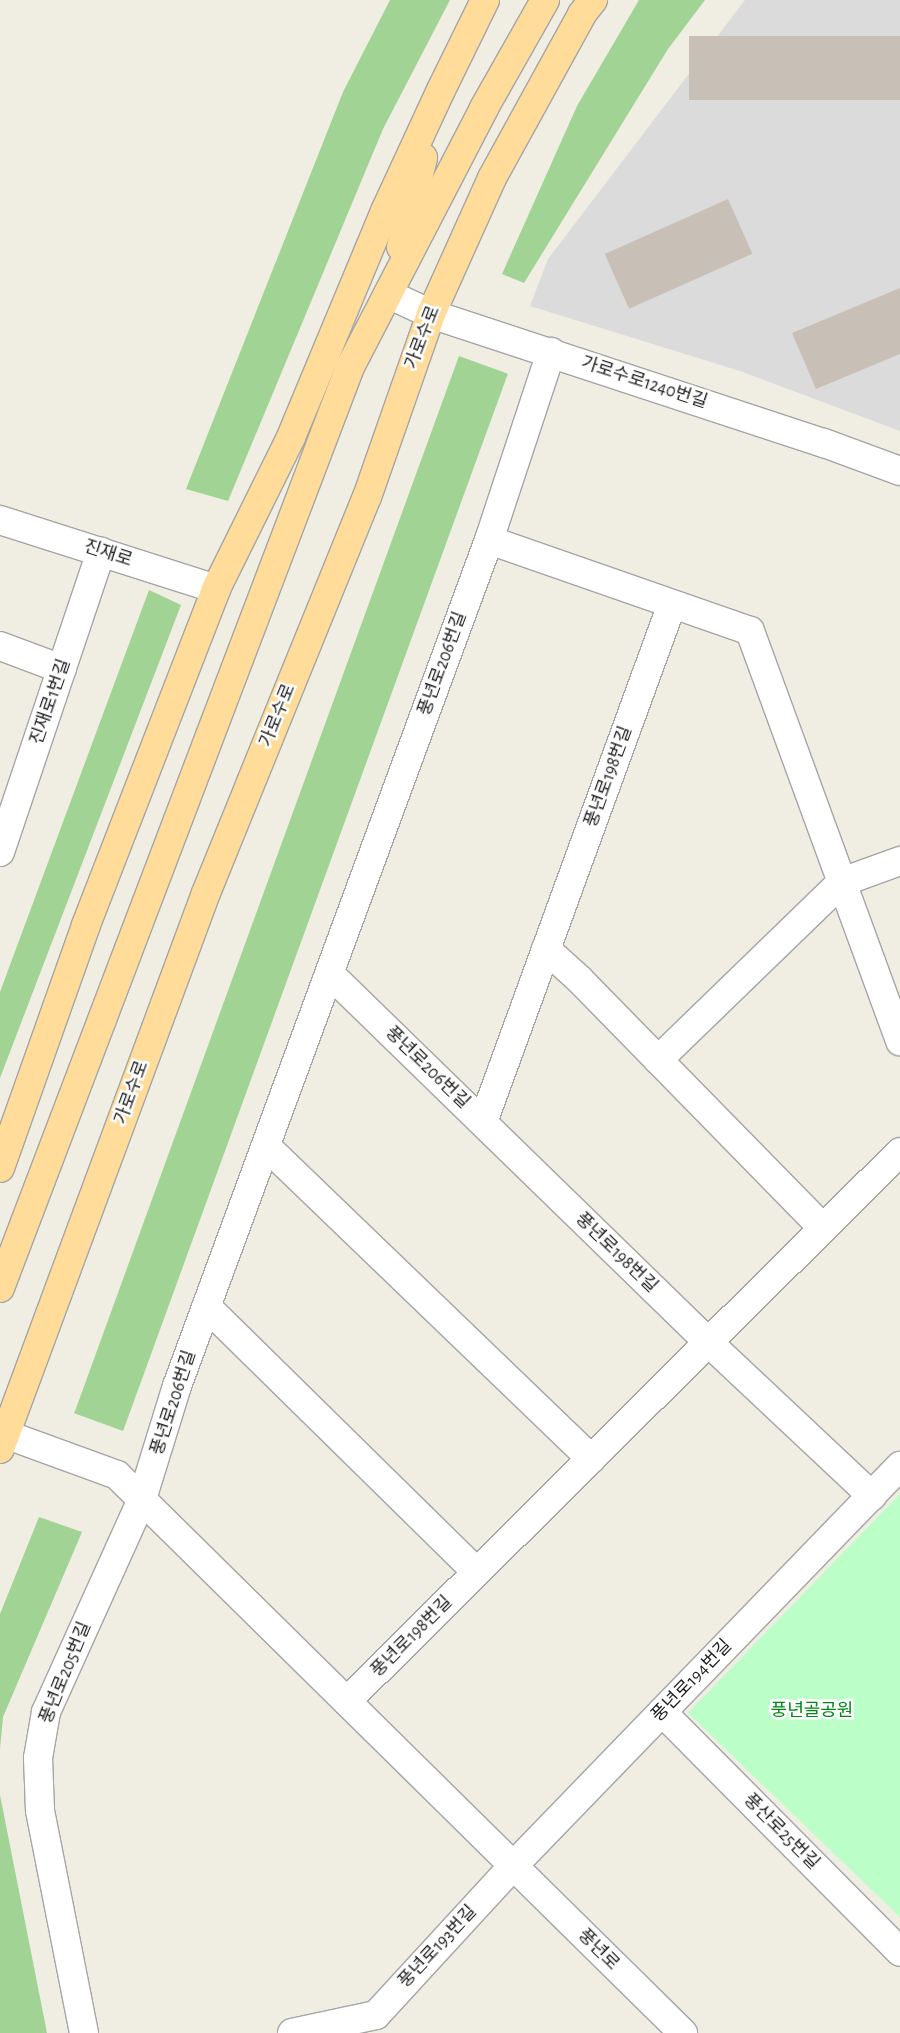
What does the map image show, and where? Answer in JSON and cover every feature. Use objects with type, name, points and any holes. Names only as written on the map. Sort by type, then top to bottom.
[{"type":"main road","points":[[0,1168],[86,925],[216,589],[291,436],[385,211],[485,0]]},
{"type":"main road","points":[[0,1288],[350,367],[484,108],[545,0]]},
{"type":"main road","name":"가로수로","points":[[3,1441],[206,893],[367,497],[431,314],[492,178],[582,14],[593,0]]},
{"type":"main road","points":[[388,294],[441,90]]},
{"type":"main road","points":[[291,436],[350,367]]},
{"type":"street","name":"가로수로1240번길","points":[[388,294],[431,314],[824,443],[900,471]]},
{"type":"street","name":"풍년로206번길","points":[[142,1499],[177,1386],[267,1147],[489,540],[550,352]]},
{"type":"street","name":"진재로","points":[[0,520],[216,589]]},
{"type":"street","points":[[489,540],[750,631],[900,1041]]},
{"type":"street","name":"진재로1번길","points":[[0,852],[102,552]]},
{"type":"street","name":"풍년로198번길","points":[[483,1122],[672,604]]},
{"type":"street","points":[[0,646],[62,669]]},
{"type":"street","points":[[658,1060],[842,882],[900,861]]},
{"type":"street","points":[[546,949],[823,1228]]},
{"type":"street","name":"풍년로206번길","points":[[330,974],[524,1163]]},
{"type":"street","points":[[267,1147],[591,1459]]},
{"type":"street","name":"풍년로198번길","points":[[347,1702],[900,1152]]},
{"type":"street","name":"풍년로198번길","points":[[524,1163],[708,1342]]},
{"type":"street","points":[[207,1307],[477,1572]]},
{"type":"street","points":[[708,1342],[872,1496]]},
{"type":"street","name":"풍년로","points":[[3,1441],[117,1475],[683,2033]]},
{"type":"street","name":"풍년로194번길","points":[[513,1866],[900,1466]]},
{"type":"street","name":"풍년로205번길","points":[[84,2033],[40,1810],[38,1758],[46,1712],[142,1499]]},
{"type":"street","name":"풍산로25번길","points":[[662,1712],[900,1952]]},
{"type":"street","name":"풍년로193번길","points":[[379,2024],[513,1866]]},
{"type":"street","points":[[292,2033],[379,2024]]},
{"type":"shaded area","points":[[745,0],[900,0],[900,431],[743,372],[530,306],[548,259]]},
{"type":"green space","points":[[390,0],[450,0],[383,129],[228,501],[186,489],[343,92]]},
{"type":"green space","points":[[639,0],[705,0],[668,49],[524,283],[502,274],[577,106]]},
{"type":"green space","points":[[459,356],[508,374],[123,1431],[74,1413]]},
{"type":"green space","points":[[149,590],[181,605],[0,1078],[0,992]]},
{"type":"green space","name":"풍년골공원","points":[[900,1494],[900,1917],[688,1713]]},
{"type":"green space","points":[[39,1517],[82,1532],[3,1717],[0,1749],[0,1614]]},
{"type":"green space","points":[[0,1795],[47,2033],[0,2033]]},
{"type":"building","points":[[689,36],[900,36],[900,100],[689,100]]},
{"type":"building","points":[[728,199],[752,254],[629,309],[605,254]]},
{"type":"building","points":[[900,288],[900,354],[816,389],[792,333]]}]
